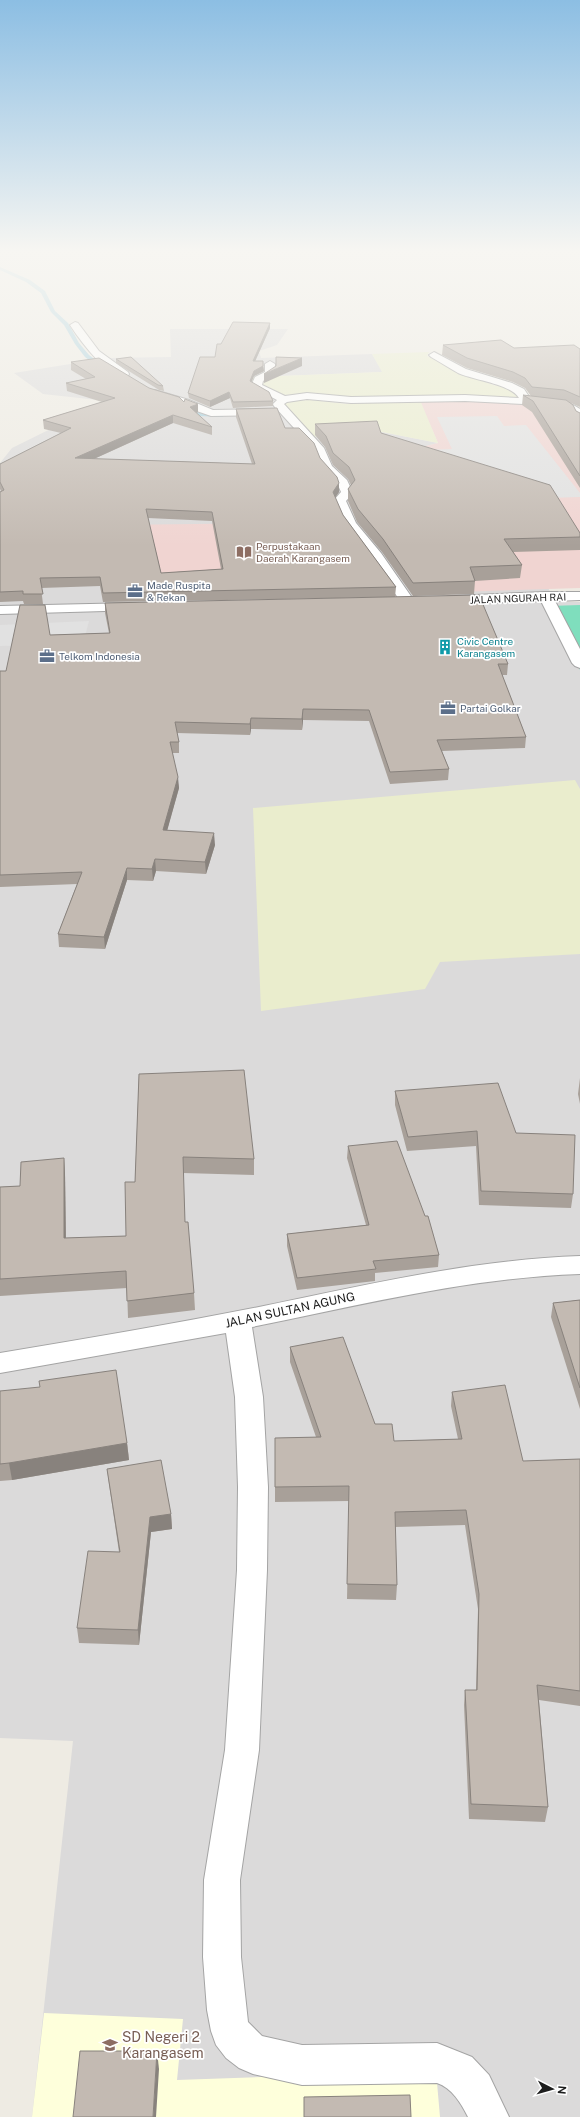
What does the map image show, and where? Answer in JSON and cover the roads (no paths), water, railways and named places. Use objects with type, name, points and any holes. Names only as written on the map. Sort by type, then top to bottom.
[{"type":"street","points":[[91,349],[102,361],[135,381]]},
{"type":"street","points":[[434,355],[462,371],[487,380],[508,385],[520,391],[526,401]]},
{"type":"street","points":[[270,364],[270,373],[259,380],[256,386],[284,399],[307,396],[351,400],[465,398],[543,402],[575,407],[580,419]]},
{"type":"street","points":[[148,389],[211,413],[283,412]]},
{"type":"street","points":[[284,399],[278,404],[283,412],[320,450],[322,458],[330,470],[340,478],[347,487],[347,493],[340,500],[350,524],[376,556],[408,602]]},
{"type":"street","points":[[545,596],[580,663]]},
{"type":"street","name":"JALAN NGURAH RAI","points":[[438,601],[545,596],[580,596]]},
{"type":"street","points":[[392,602],[423,602]]},
{"type":"street","points":[[0,610],[146,606]]},
{"type":"street","name":"JALAN SULTAN AGUNG","points":[[0,1363],[115,1345],[472,1274],[580,1265]]},
{"type":"street","points":[[238,1321],[250,1397],[254,1487],[252,1570],[242,1750],[222,1880],[222,1957],[226,2010],[230,2031],[240,2044],[253,2054],[302,2065],[437,2063],[458,2071],[475,2089],[489,2117]]},
{"type":"waterway","points":[[81,349],[87,356],[103,368]]},
{"type":"waterway","points":[[185,406],[199,414],[222,415]]},
{"type":"place","name":"Perpustakaan Daerah Karangasem","points":[[244,552]]},
{"type":"place","name":"Made Ruspita & Rekan","points":[[135,591]]},
{"type":"place","name":"Civic Centre Karangasem","points":[[445,647]]},
{"type":"place","name":"Telkom Indonesia","points":[[47,656]]},
{"type":"place","name":"Partai Golkar","points":[[448,708]]},
{"type":"place","name":"SD Negeri 2 Karangasem","points":[[110,2045]]}]
